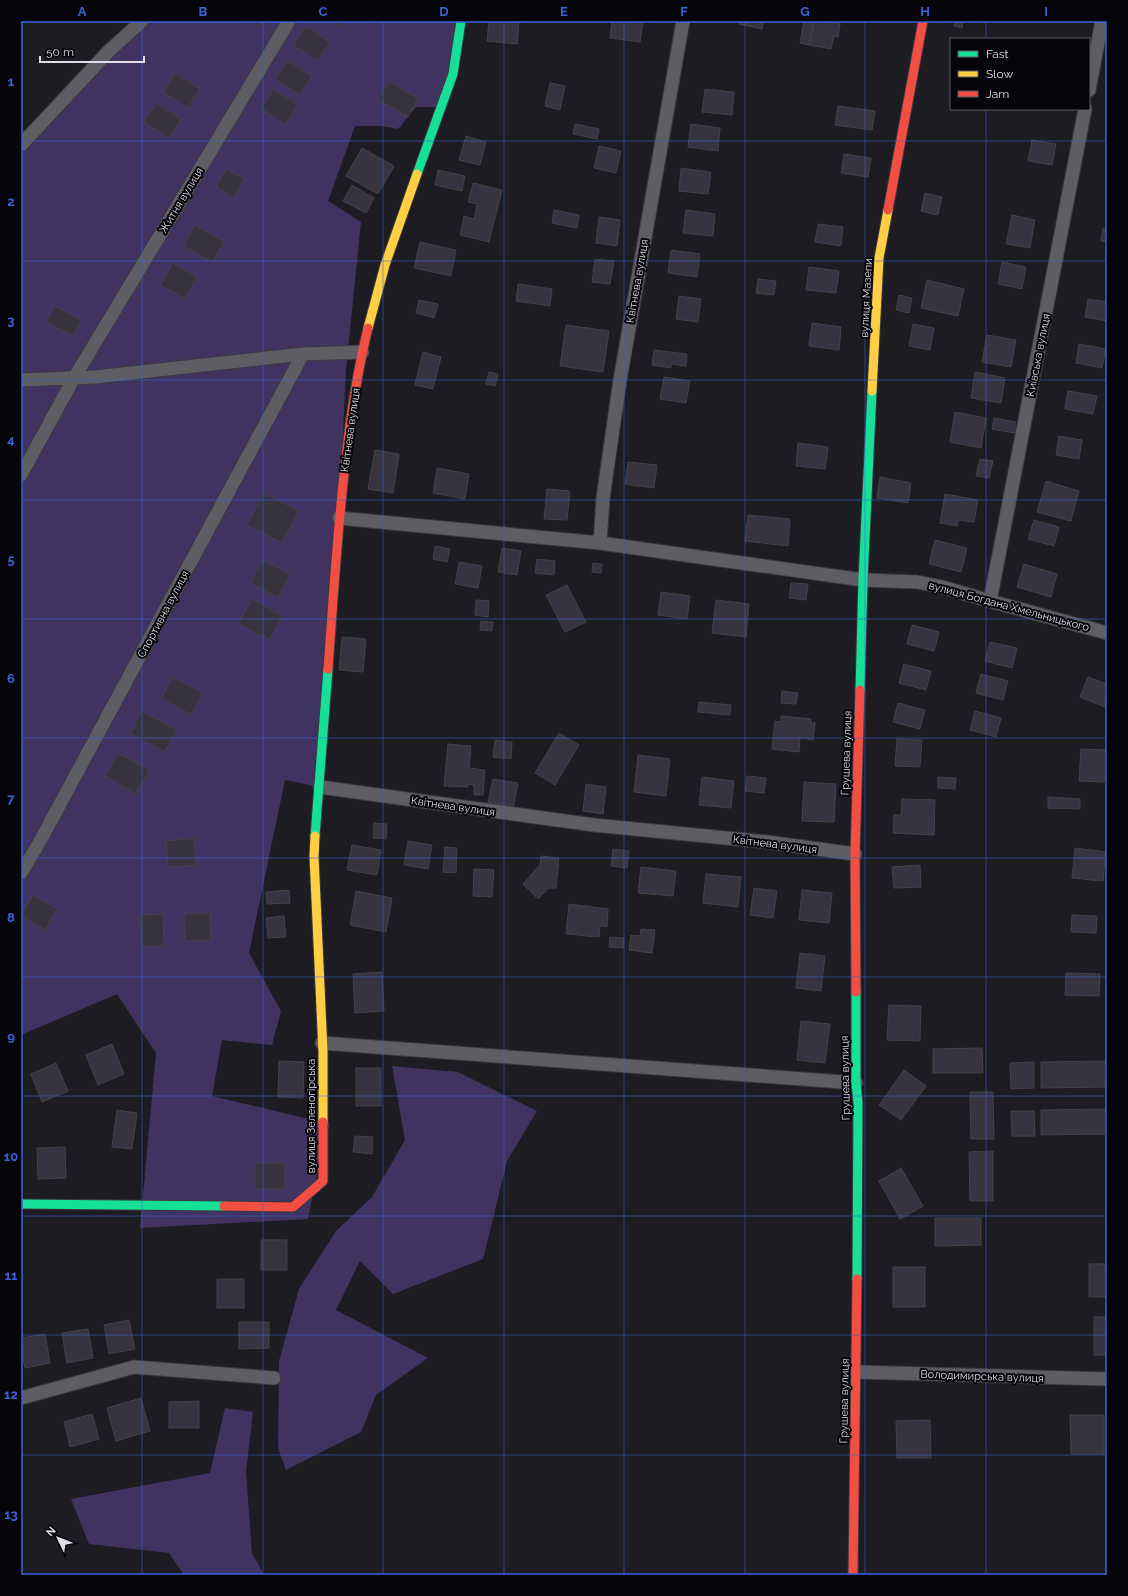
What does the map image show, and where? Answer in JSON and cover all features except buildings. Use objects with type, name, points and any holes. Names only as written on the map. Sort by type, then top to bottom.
[{"type":"street","points":[[21,145],[109,51],[142,21]]},
{"type":"street","name":"Житня вулиця","points":[[21,475],[74,378],[289,21]]},
{"type":"street","name":"Квітнева вулиця","points":[[461,21],[453,74],[448,91],[385,265],[362,352],[349,431],[339,518],[320,787],[594,825],[767,842],[855,854]]},
{"type":"street","name":"Квітнева вулиця","points":[[600,543],[603,498],[620,380],[682,21]]},
{"type":"street","name":"вулиця Мазепи","points":[[863,580],[880,258],[923,21]]},
{"type":"street","points":[[1090,85],[1102,21]]},
{"type":"street","name":"Київська вулиця","points":[[990,601],[1085,110]]},
{"type":"street","points":[[21,380],[74,378],[303,354],[362,352]]},
{"type":"street","name":"Спортивна вулиця","points":[[21,873],[39,843],[303,354]]},
{"type":"street","points":[[339,518],[600,543],[863,580]]},
{"type":"street","name":"вулиця Богдана Хмельницького","points":[[863,580],[917,582],[942,587],[1107,633]]},
{"type":"street","name":"Грушева вулиця","points":[[853,1575],[857,1372],[858,1102],[856,1083],[855,854],[863,580]]},
{"type":"street","name":"вулиця Зеленогірська","points":[[21,1204],[293,1207],[323,1181],[322,1043],[314,856],[320,787]]},
{"type":"street","points":[[322,1043],[856,1083]]},
{"type":"street","points":[[21,1398],[134,1368],[274,1378]]},
{"type":"street","name":"Володимирська вулиця","points":[[857,1372],[1107,1379]]},
{"type":"shaded area","points":[[142,21],[461,21],[443,107],[416,107],[398,129],[382,126],[355,126],[328,201],[361,222],[346,370],[339,518],[320,787],[285,780],[249,953],[281,1011],[272,1045],[222,1040],[212,1096],[330,1124],[318,1170],[308,1219],[140,1228],[156,1053],[117,994],[21,1035],[21,145]]},
{"type":"shaded area","points":[[392,1066],[458,1072],[537,1111],[507,1161],[483,1259],[393,1294],[360,1261],[336,1310],[428,1358],[376,1395],[361,1432],[286,1470],[278,1448],[279,1361],[299,1289],[336,1231],[372,1197],[405,1140]]},
{"type":"shaded area","points":[[225,1408],[253,1412],[246,1472],[252,1553],[264,1575],[184,1575],[169,1553],[89,1544],[71,1499],[210,1473]]},
{"type":"traffic: fast","points":[[417,174],[453,74],[461,21]]},
{"type":"traffic: fast","points":[[860,690],[863,580],[872,391]]},
{"type":"traffic: fast","points":[[315,836],[328,669]]},
{"type":"traffic: fast","points":[[856,992],[856,1083],[858,1103],[857,1279]]},
{"type":"traffic: fast","points":[[21,1204],[224,1206]]},
{"type":"traffic: slow","points":[[368,328],[385,265],[417,174]]},
{"type":"traffic: slow","points":[[872,391],[879,258],[888,210]]},
{"type":"traffic: slow","points":[[315,836],[314,856],[323,1052],[323,1122]]},
{"type":"traffic: jam","points":[[888,210],[923,21]]},
{"type":"traffic: jam","points":[[328,669],[337,542],[347,448],[357,379],[368,328]]},
{"type":"traffic: jam","points":[[856,992],[855,854],[860,690]]},
{"type":"traffic: jam","points":[[224,1206],[293,1207],[323,1181],[323,1122]]},
{"type":"traffic: jam","points":[[853,1575],[857,1279]]}]
